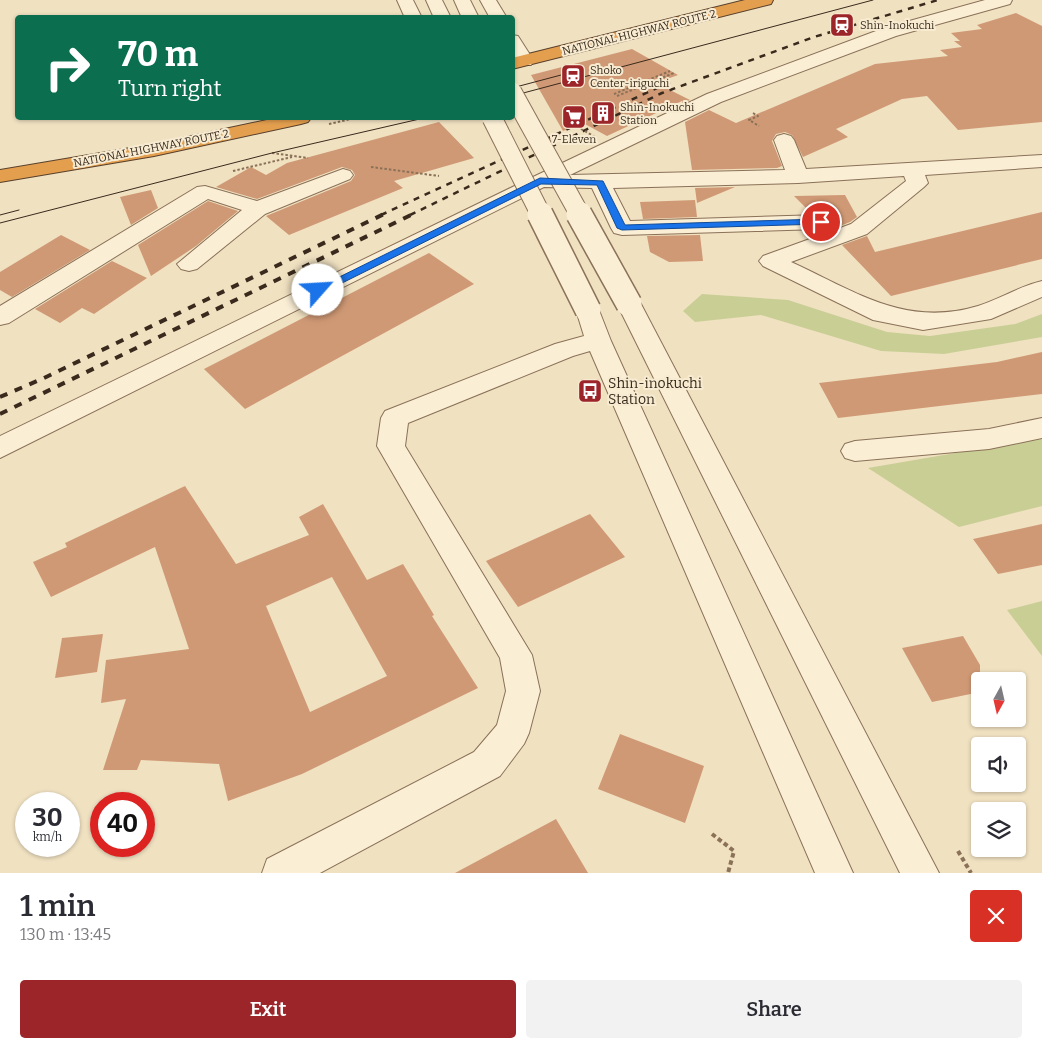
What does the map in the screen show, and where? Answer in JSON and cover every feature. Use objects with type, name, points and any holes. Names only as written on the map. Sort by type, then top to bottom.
[{"type":"highway","name":"NATIONAL HIGHWAY ROUTE 2","points":[[519,62],[765,0]]},
{"type":"highway","name":"NATIONAL HIGHWAY ROUTE 2","points":[[0,176],[154,150],[292,120]]},
{"type":"street","points":[[405,0],[412,15]]},
{"type":"street","points":[[434,0],[442,15]]},
{"type":"street","points":[[462,0],[470,15]]},
{"type":"street","points":[[488,0],[497,15]]},
{"type":"street","points":[[0,448],[540,181],[714,98],[890,32],[1004,0]]},
{"type":"street","points":[[515,49],[519,62]]},
{"type":"street","points":[[515,97],[629,304],[920,873]]},
{"type":"street","points":[[493,120],[588,310],[598,341],[834,873]]},
{"type":"street","points":[[784,140],[798,177]]},
{"type":"street","points":[[540,181],[600,183],[742,180],[1042,161]]},
{"type":"street","points":[[189,264],[257,209],[353,170]]},
{"type":"street","points":[[913,170],[917,184],[859,229],[771,261],[882,314],[923,322],[982,313],[1042,288]]},
{"type":"street","points":[[600,183],[622,228],[821,222]]},
{"type":"street","points":[[0,318],[205,192],[236,200],[257,209]]},
{"type":"street","points":[[281,873],[487,764],[512,733],[523,691],[516,655],[392,446],[395,418],[564,350],[598,341]]},
{"type":"street","points":[[855,451],[989,438],[1042,428]]},
{"type":"path","points":[[614,94],[670,70]]},
{"type":"path","points":[[617,96],[674,73]]},
{"type":"path","points":[[327,124],[346,120]]},
{"type":"path","points":[[581,129],[595,137]]},
{"type":"path","points":[[264,152],[314,159]]},
{"type":"path","points":[[205,192],[235,170],[296,156]]},
{"type":"path","points":[[353,170],[438,176]]},
{"type":"path","points":[[712,834],[734,851],[728,873]]},
{"type":"path","points":[[958,851],[971,873]]},
{"type":"green space","points":[[702,294],[788,300],[887,332],[930,336],[1015,324],[1042,314],[1042,337],[944,354],[881,351],[761,315],[695,322],[683,311]]},
{"type":"green space","points":[[1042,438],[1042,506],[959,527],[868,468]]},
{"type":"green space","points":[[1042,601],[1042,656],[1007,610]]},
{"type":"building","points":[[1016,13],[1042,26],[1042,122],[958,130],[927,96],[902,99],[836,129],[848,137],[803,157],[792,135],[785,132],[776,134],[772,141],[782,166],[777,168],[692,170],[685,122],[709,110],[736,123],[875,64],[948,56],[940,50],[962,47],[954,41],[960,41],[951,33],[982,29],[977,25]]},
{"type":"building","points":[[632,49],[678,75],[656,83],[690,100],[682,104],[682,101],[607,136],[583,123],[563,131],[531,75]]},
{"type":"building","points":[[439,122],[474,158],[394,181],[403,188],[289,235],[266,216],[351,181],[355,175],[352,170],[342,167],[257,199],[216,187],[251,167],[266,175],[287,163]]},
{"type":"building","points":[[735,187],[697,203],[695,188]]},
{"type":"building","points":[[151,190],[158,208],[131,225],[120,197]]},
{"type":"building","points":[[845,195],[857,217],[828,231],[834,223],[831,216],[811,213],[794,196]]},
{"type":"building","points":[[695,200],[697,217],[643,219],[640,202]]},
{"type":"building","points":[[208,201],[238,211],[196,246],[151,276],[138,245]]},
{"type":"building","points":[[1042,212],[1042,259],[891,296],[842,245],[867,236],[875,252]]},
{"type":"building","points":[[61,235],[90,250],[12,297],[0,290],[0,272]]},
{"type":"building","points":[[700,235],[703,261],[669,262],[650,252],[647,236]]},
{"type":"building","points":[[429,253],[474,284],[245,409],[204,369]]},
{"type":"building","points":[[112,261],[147,278],[94,314],[82,308],[60,323],[35,309]]},
{"type":"building","points":[[1042,352],[1042,394],[838,418],[819,383],[997,362]]},
{"type":"building","points":[[185,486],[236,564],[309,535],[299,517],[323,504],[367,580],[403,564],[434,615],[432,616],[478,688],[302,774],[228,801],[219,764],[141,760],[137,770],[103,770],[126,699],[101,703],[106,660],[189,649],[155,547],[51,597],[33,562],[67,547],[65,543]],"holes":[[[332,577],[387,676],[310,712],[266,606]]]},
{"type":"building","points":[[590,514],[625,557],[518,607],[486,561]]},
{"type":"building","points":[[1042,524],[1042,565],[998,574],[973,539]]},
{"type":"building","points":[[103,634],[97,672],[55,678],[62,638]]},
{"type":"building","points":[[963,636],[980,665],[980,672],[971,672],[971,694],[932,702],[902,648]]},
{"type":"building","points":[[620,734],[704,766],[685,823],[598,789]]},
{"type":"building","points":[[556,819],[588,873],[455,873]]},
{"type":"tram line","points":[[515,95],[873,0]]},
{"type":"tram line","points":[[515,87],[580,70]]},
{"type":"tram line","points":[[0,223],[272,153],[415,120]]},
{"type":"tram line","points":[[0,215],[19,210]]},
{"type":"railway","points":[[410,215],[662,93],[814,37],[938,0]]},
{"type":"railway","points":[[381,215],[670,82]]},
{"type":"railway","points":[[0,397],[44,378],[384,214]]},
{"type":"railway","points":[[0,414],[413,214]]},
{"type":"place","name":"Shin-Inokuchi","points":[[842,25]]},
{"type":"place","name":"Shoko Center-iriguchi","points":[[573,76]]},
{"type":"place","name":"Shin-Inokuchi Station","points":[[603,113]]},
{"type":"place","name":"7-Eleven","points":[[574,117]]},
{"type":"place","name":"Shin-inokuchi Station","points":[[590,391]]},
{"type":"route","points":[[318,290],[540,181],[600,183],[622,228],[821,222]]}]
